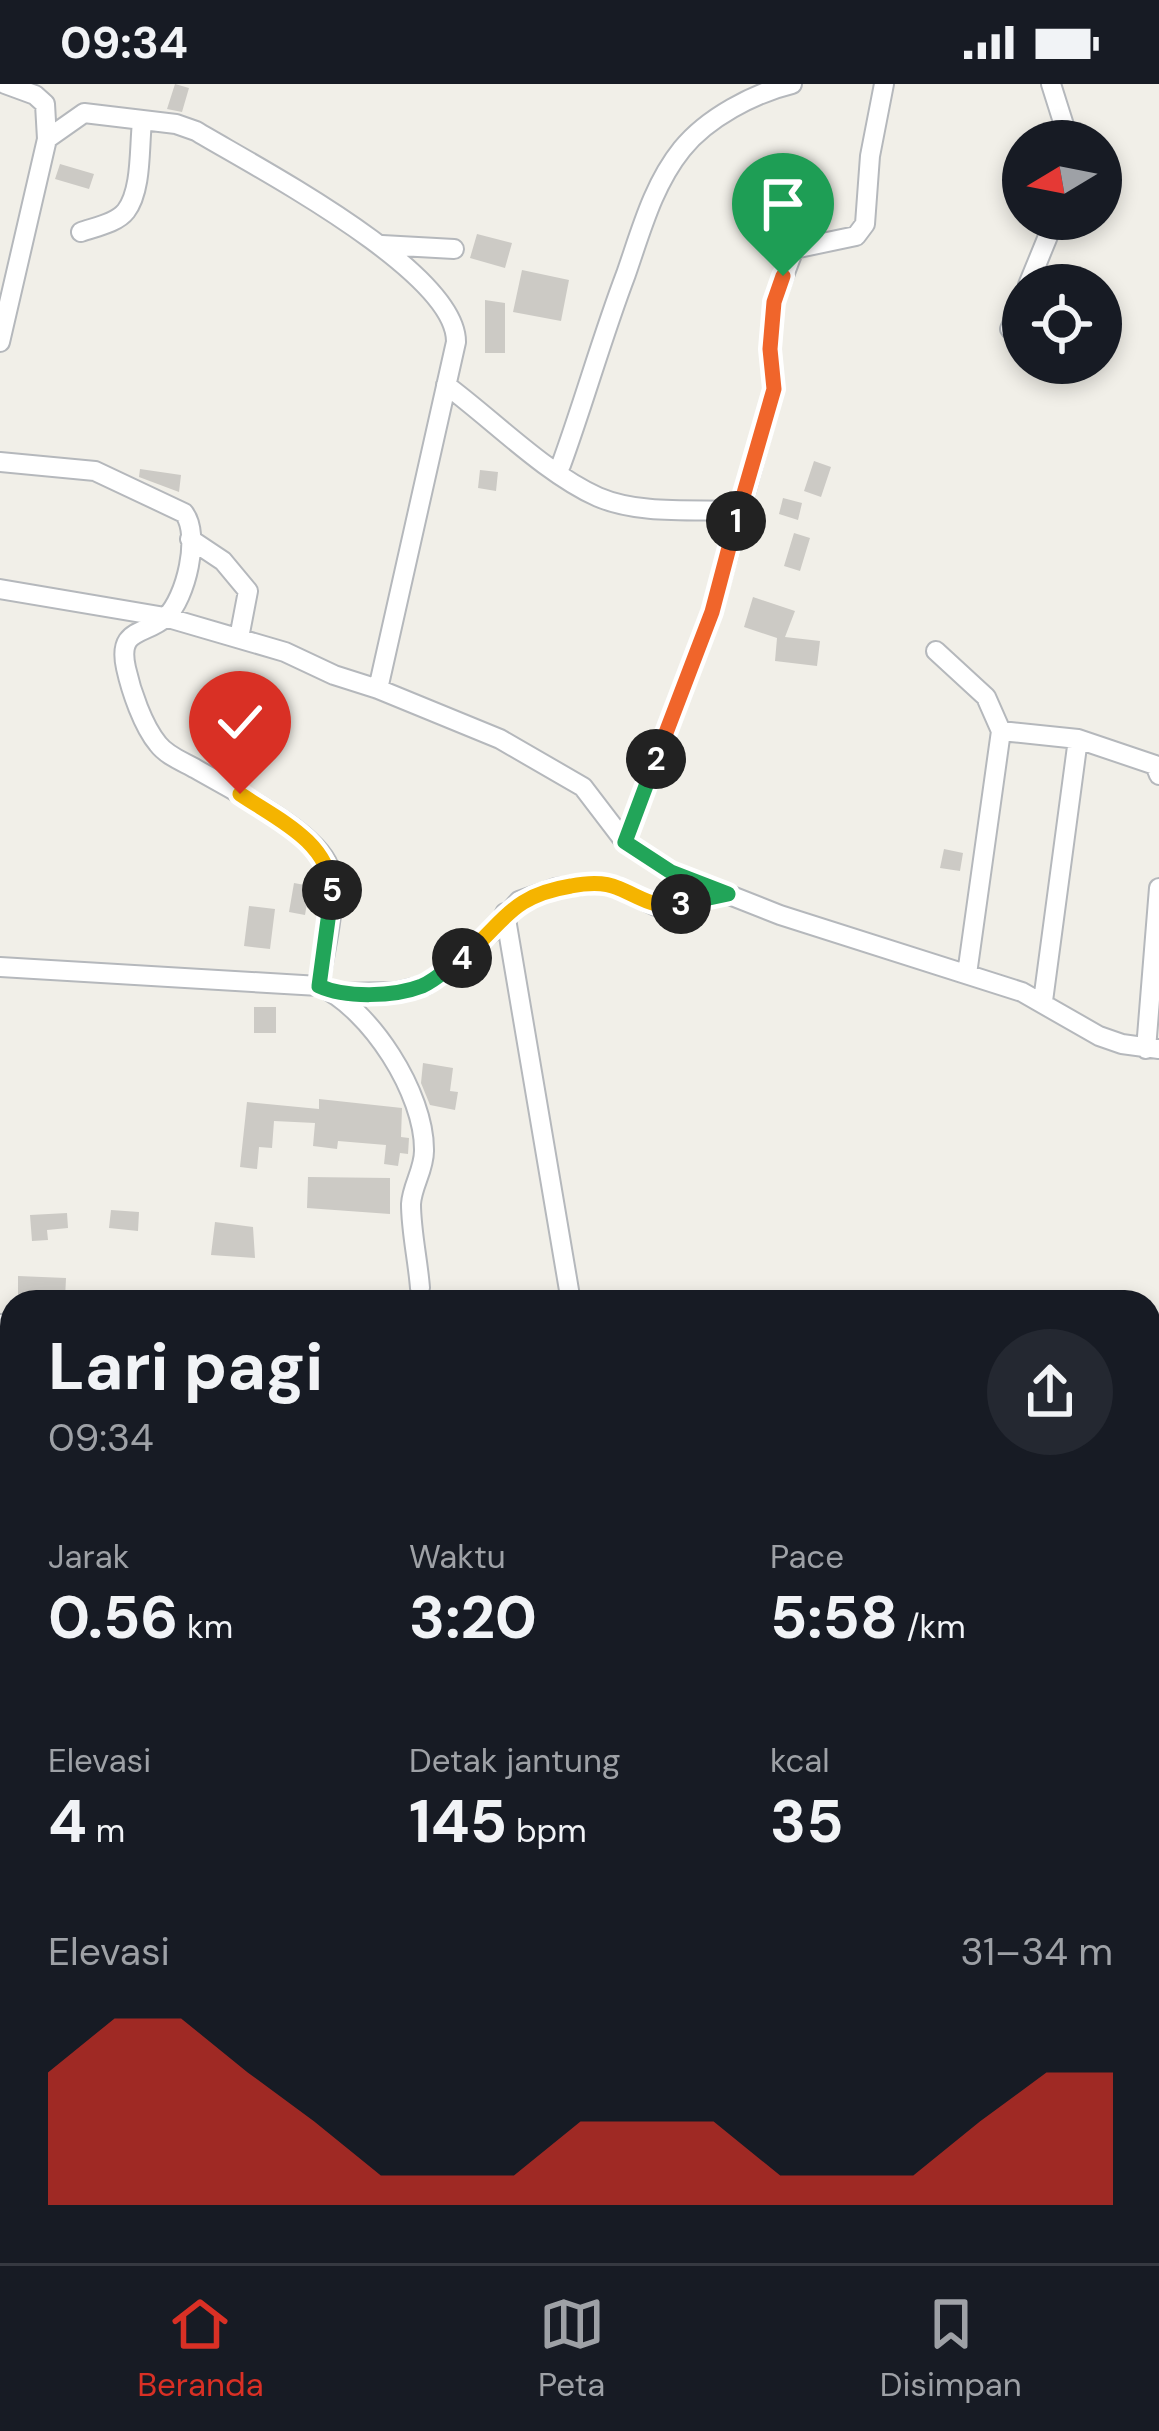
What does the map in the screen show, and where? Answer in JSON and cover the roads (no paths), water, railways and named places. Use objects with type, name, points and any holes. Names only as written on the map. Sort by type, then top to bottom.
[{"type":"street","points":[[5,84],[45,104],[196,131],[382,244],[453,320],[456,342],[378,689]]},
{"type":"street","points":[[556,469],[585,399],[641,223],[682,148],[711,123],[766,90],[792,84]]},
{"type":"street","points":[[625,842],[712,612],[774,389],[770,349],[774,302],[794,249],[856,236],[865,224],[870,156],[884,84]]},
{"type":"street","points":[[1052,84],[1063,120]]},
{"type":"street","points":[[0,343],[8,266],[47,139],[45,104]]},
{"type":"street","points":[[47,139],[84,113]]},
{"type":"street","points":[[81,232],[128,209],[142,122]]},
{"type":"street","points":[[382,244],[454,249]]},
{"type":"street","points":[[446,385],[596,496],[662,509],[739,511]]},
{"type":"street","points":[[0,462],[60,466],[113,477],[184,513],[190,521],[180,592],[166,617],[131,635],[124,648],[127,673],[161,749],[299,833],[328,864],[332,886],[327,990]]},
{"type":"street","points":[[190,539],[223,561],[248,591],[239,638]]},
{"type":"street","points":[[0,589],[166,617],[378,689],[500,740],[583,787],[625,842],[671,872],[780,915],[1043,1001],[1099,1036],[1152,1049],[1159,888]]},
{"type":"street","points":[[936,651],[986,697],[1001,731],[967,974]]},
{"type":"street","points":[[1001,731],[1078,739],[1154,765],[1159,775]]},
{"type":"street","points":[[1043,1001],[1078,739]]},
{"type":"street","points":[[0,968],[396,992],[426,985],[531,895],[580,884],[616,886],[656,906],[728,894]]},
{"type":"street","points":[[505,913],[569,1290]]},
{"type":"street","points":[[327,990],[367,1022],[414,1097],[425,1150],[411,1198],[421,1288]]}]
